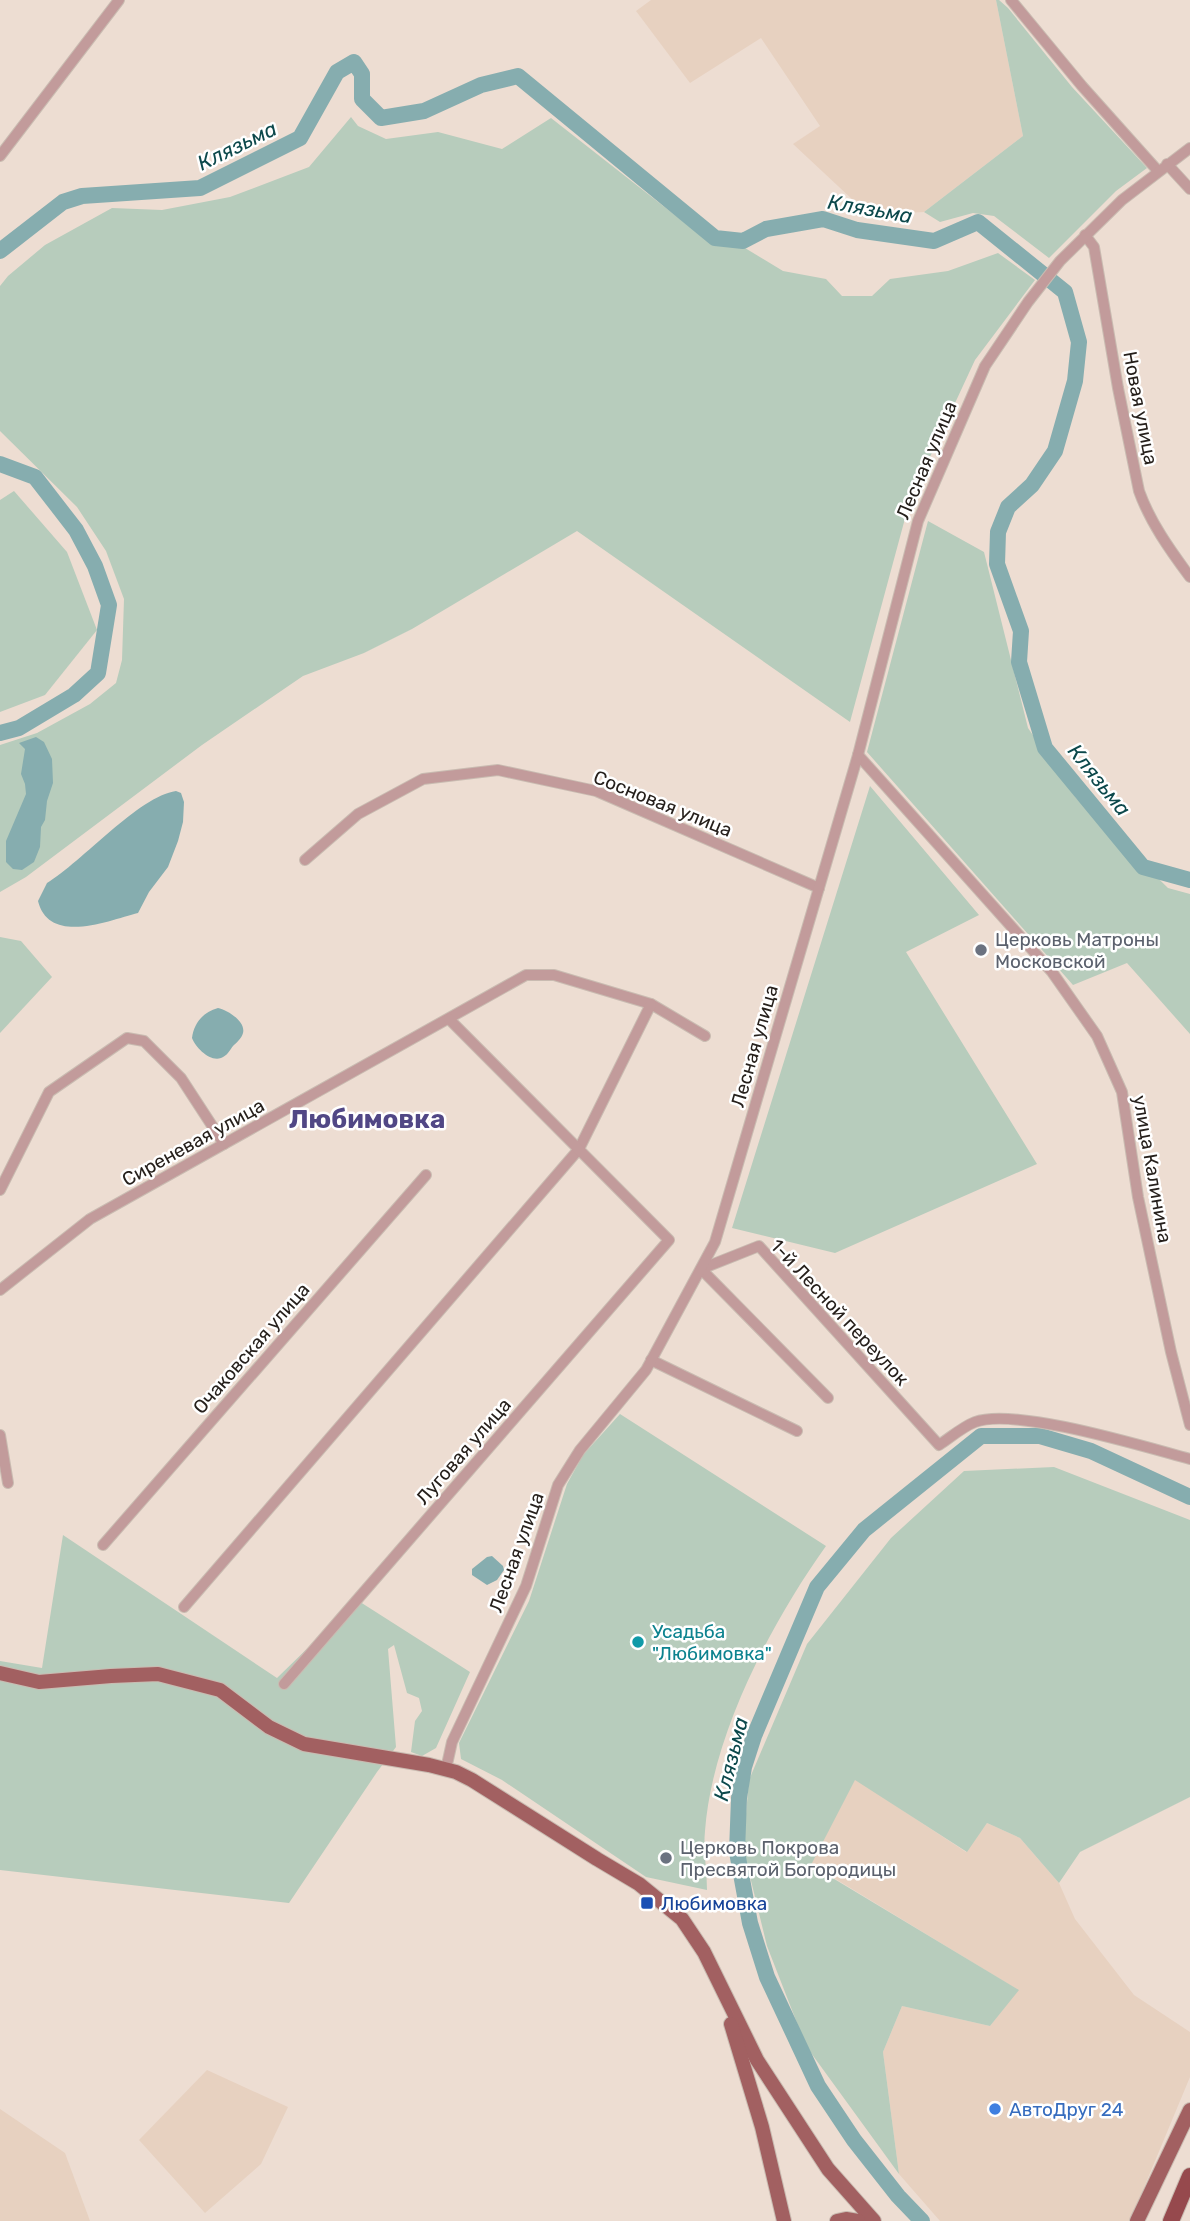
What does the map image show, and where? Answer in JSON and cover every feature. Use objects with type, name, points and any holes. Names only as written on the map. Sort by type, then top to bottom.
[{"type":"highway","points":[[1173,2216],[1190,2176]]},
{"type":"main road","points":[[0,1672],[39,1682],[158,1674],[219,1690],[269,1727],[304,1744],[446,1769],[472,1780],[639,1884],[671,1908],[688,1925],[757,2060],[828,2169],[874,2221]]},
{"type":"main road","points":[[717,1979],[762,2127],[784,2221]]},
{"type":"main road","points":[[1137,2221],[1190,2110]]},
{"type":"main road","points":[[837,2221],[858,2221]]},
{"type":"street","points":[[0,156],[119,0]]},
{"type":"street","points":[[1011,0],[1082,86],[1163,167],[1190,189]]},
{"type":"street","name":"Лесная улица","points":[[446,1769],[452,1742],[526,1586],[558,1485],[580,1450],[646,1370],[715,1242],[858,755],[918,521],[985,366],[1028,302],[1060,261],[1122,200],[1190,148]]},
{"type":"street","name":"Новая улица","points":[[1085,235],[1094,247],[1139,491],[1165,541],[1190,577]]},
{"type":"street","name":"улица Калинина","points":[[858,755],[1052,972],[1097,1036],[1122,1092],[1138,1197],[1171,1352],[1190,1425]]},
{"type":"street","name":"Сосновая улица","points":[[305,860],[358,814],[423,779],[498,770],[596,791],[819,888]]},
{"type":"street","name":"Сиреневая улица","points":[[0,1290],[90,1219],[526,975],[554,975],[651,1004],[705,1036]]},
{"type":"street","points":[[184,1607],[579,1149],[651,1004]]},
{"type":"street","points":[[449,1018],[579,1149]]},
{"type":"street","points":[[0,1190],[49,1093],[127,1038],[145,1041],[181,1078],[224,1144]]},
{"type":"street","name":"Луговая улица","points":[[284,1684],[669,1240],[579,1149]]},
{"type":"street","name":"Очаковская улица","points":[[103,1545],[426,1175]]},
{"type":"street","name":"1-й Лесной переулок","points":[[701,1269],[759,1246],[939,1445],[975,1422],[1010,1418],[1082,1431],[1190,1459]]},
{"type":"street","points":[[701,1269],[828,1398]]},
{"type":"street","points":[[651,1360],[797,1431]]},
{"type":"street","points":[[0,1434],[8,1483]]},
{"type":"shaded area","points":[[651,0],[996,0],[1023,136],[924,212],[869,215],[793,144],[820,126],[761,38],[690,83],[636,11]]},
{"type":"shaded area","points":[[855,1779],[966,1852],[987,1823],[1020,1838],[1059,1883],[1075,1919],[1134,1995],[1190,2032],[1190,2077],[1130,2221],[940,2221],[899,2174],[883,2052],[902,2006],[990,2026],[1018,1990],[811,1864]]},
{"type":"shaded area","points":[[207,2070],[288,2107],[261,2164],[205,2213],[139,2140]]},
{"type":"shaded area","points":[[0,2109],[65,2153],[90,2221],[0,2221]]},
{"type":"green space","points":[[996,0],[1008,8],[1072,87],[1147,168],[1116,191],[1049,258],[994,216],[973,213],[940,222],[924,212],[1023,136]]},
{"type":"green space","points":[[351,117],[358,126],[386,139],[438,132],[502,149],[551,118],[713,245],[745,248],[783,271],[826,279],[842,296],[872,296],[890,279],[948,271],[998,253],[1035,280],[975,360],[910,500],[850,722],[577,531],[412,629],[364,653],[303,676],[202,745],[26,877],[0,892],[0,745],[37,733],[90,704],[116,683],[122,660],[124,599],[106,551],[77,507],[0,431],[0,286],[45,245],[112,208],[162,210],[230,197],[309,167]]},
{"type":"green space","points":[[14,491],[67,552],[97,630],[45,695],[0,712],[0,500]]},
{"type":"green space","points":[[928,521],[984,552],[1028,728],[1076,798],[1168,888],[1190,894],[1190,1034],[1127,963],[1073,985],[867,752]]},
{"type":"green space","points":[[870,786],[979,915],[906,952],[1037,1164],[835,1253],[732,1228]]},
{"type":"green space","points":[[0,937],[21,941],[52,977],[0,1033]]},
{"type":"green space","name":"Усадьба \"Любимовка\"","points":[[620,1414],[826,1546],[805,1576],[765,1645],[732,1719],[710,1794],[705,1838],[707,1890],[646,1877],[502,1780],[461,1759],[459,1743],[529,1601],[567,1484],[583,1455]]},
{"type":"green space","points":[[1054,1467],[1190,1520],[1190,1797],[1080,1852],[1059,1883],[1020,1838],[987,1823],[967,1852],[855,1780],[811,1865],[1019,1990],[990,2026],[902,2006],[883,2052],[899,2174],[806,2046],[767,1946],[743,1848],[749,1780],[807,1644],[891,1538],[964,1471]]},
{"type":"green space","points":[[63,1535],[277,1678],[357,1600],[470,1672],[436,1748],[422,1756],[411,1752],[415,1721],[422,1711],[419,1698],[407,1693],[394,1645],[388,1649],[396,1747],[289,1903],[0,1870],[0,1661],[42,1668]]},
{"type":"water","points":[[36,737],[44,742],[52,759],[53,783],[41,827],[40,847],[34,862],[22,870],[13,869],[6,862],[6,841],[26,794],[21,774],[25,749],[19,743]]},
{"type":"water","points":[[176,791],[181,793],[184,802],[178,841],[168,867],[149,892],[138,913],[82,926],[54,923],[44,915],[38,901],[47,883],[128,817],[161,796]]},
{"type":"water","points":[[218,1008],[242,1024],[243,1033],[228,1053],[217,1059],[204,1053],[192,1038],[200,1019]]},
{"type":"water","points":[[492,1556],[504,1570],[497,1580],[487,1585],[472,1575],[472,1569]]},
{"type":"waterway","name":"Клязьма","points":[[0,251],[63,202],[82,196],[200,188],[300,138],[337,72],[354,62],[362,74],[362,99],[381,118],[424,111],[481,85],[518,76],[715,238],[743,241],[766,229],[823,219],[857,230],[934,241],[978,222],[1065,292],[1079,342],[1075,381],[1055,451],[1032,485],[1008,507],[998,532],[997,564],[1021,631],[1019,662],[1045,748],[1143,867],[1190,880]]},
{"type":"waterway","name":"Клязьма","points":[[0,464],[35,477],[76,530],[95,566],[109,605],[98,673],[74,695],[19,728],[0,733]]},
{"type":"waterway","name":"Клязьма","points":[[922,2221],[898,2196],[854,2140],[818,2086],[767,1977],[750,1923],[737,1852],[739,1798],[744,1767],[754,1736],[817,1587],[864,1530],[981,1436],[1040,1436],[1091,1451],[1190,1497]]},
{"type":"place","name":"Церковь Матроны Московской","points":[[981,950]]},
{"type":"place","name":"Усадьба \"Любимовка\"","points":[[638,1642]]},
{"type":"place","name":"Церковь Покрова Пресвятой Богородицы","points":[[666,1858]]},
{"type":"place","name":"Любимовка","points":[[647,1903]]},
{"type":"place","name":"АвтоДруг 24","points":[[995,2109]]},
{"type":"district","name":"Любимовка","points":[[367,1119]]}]
